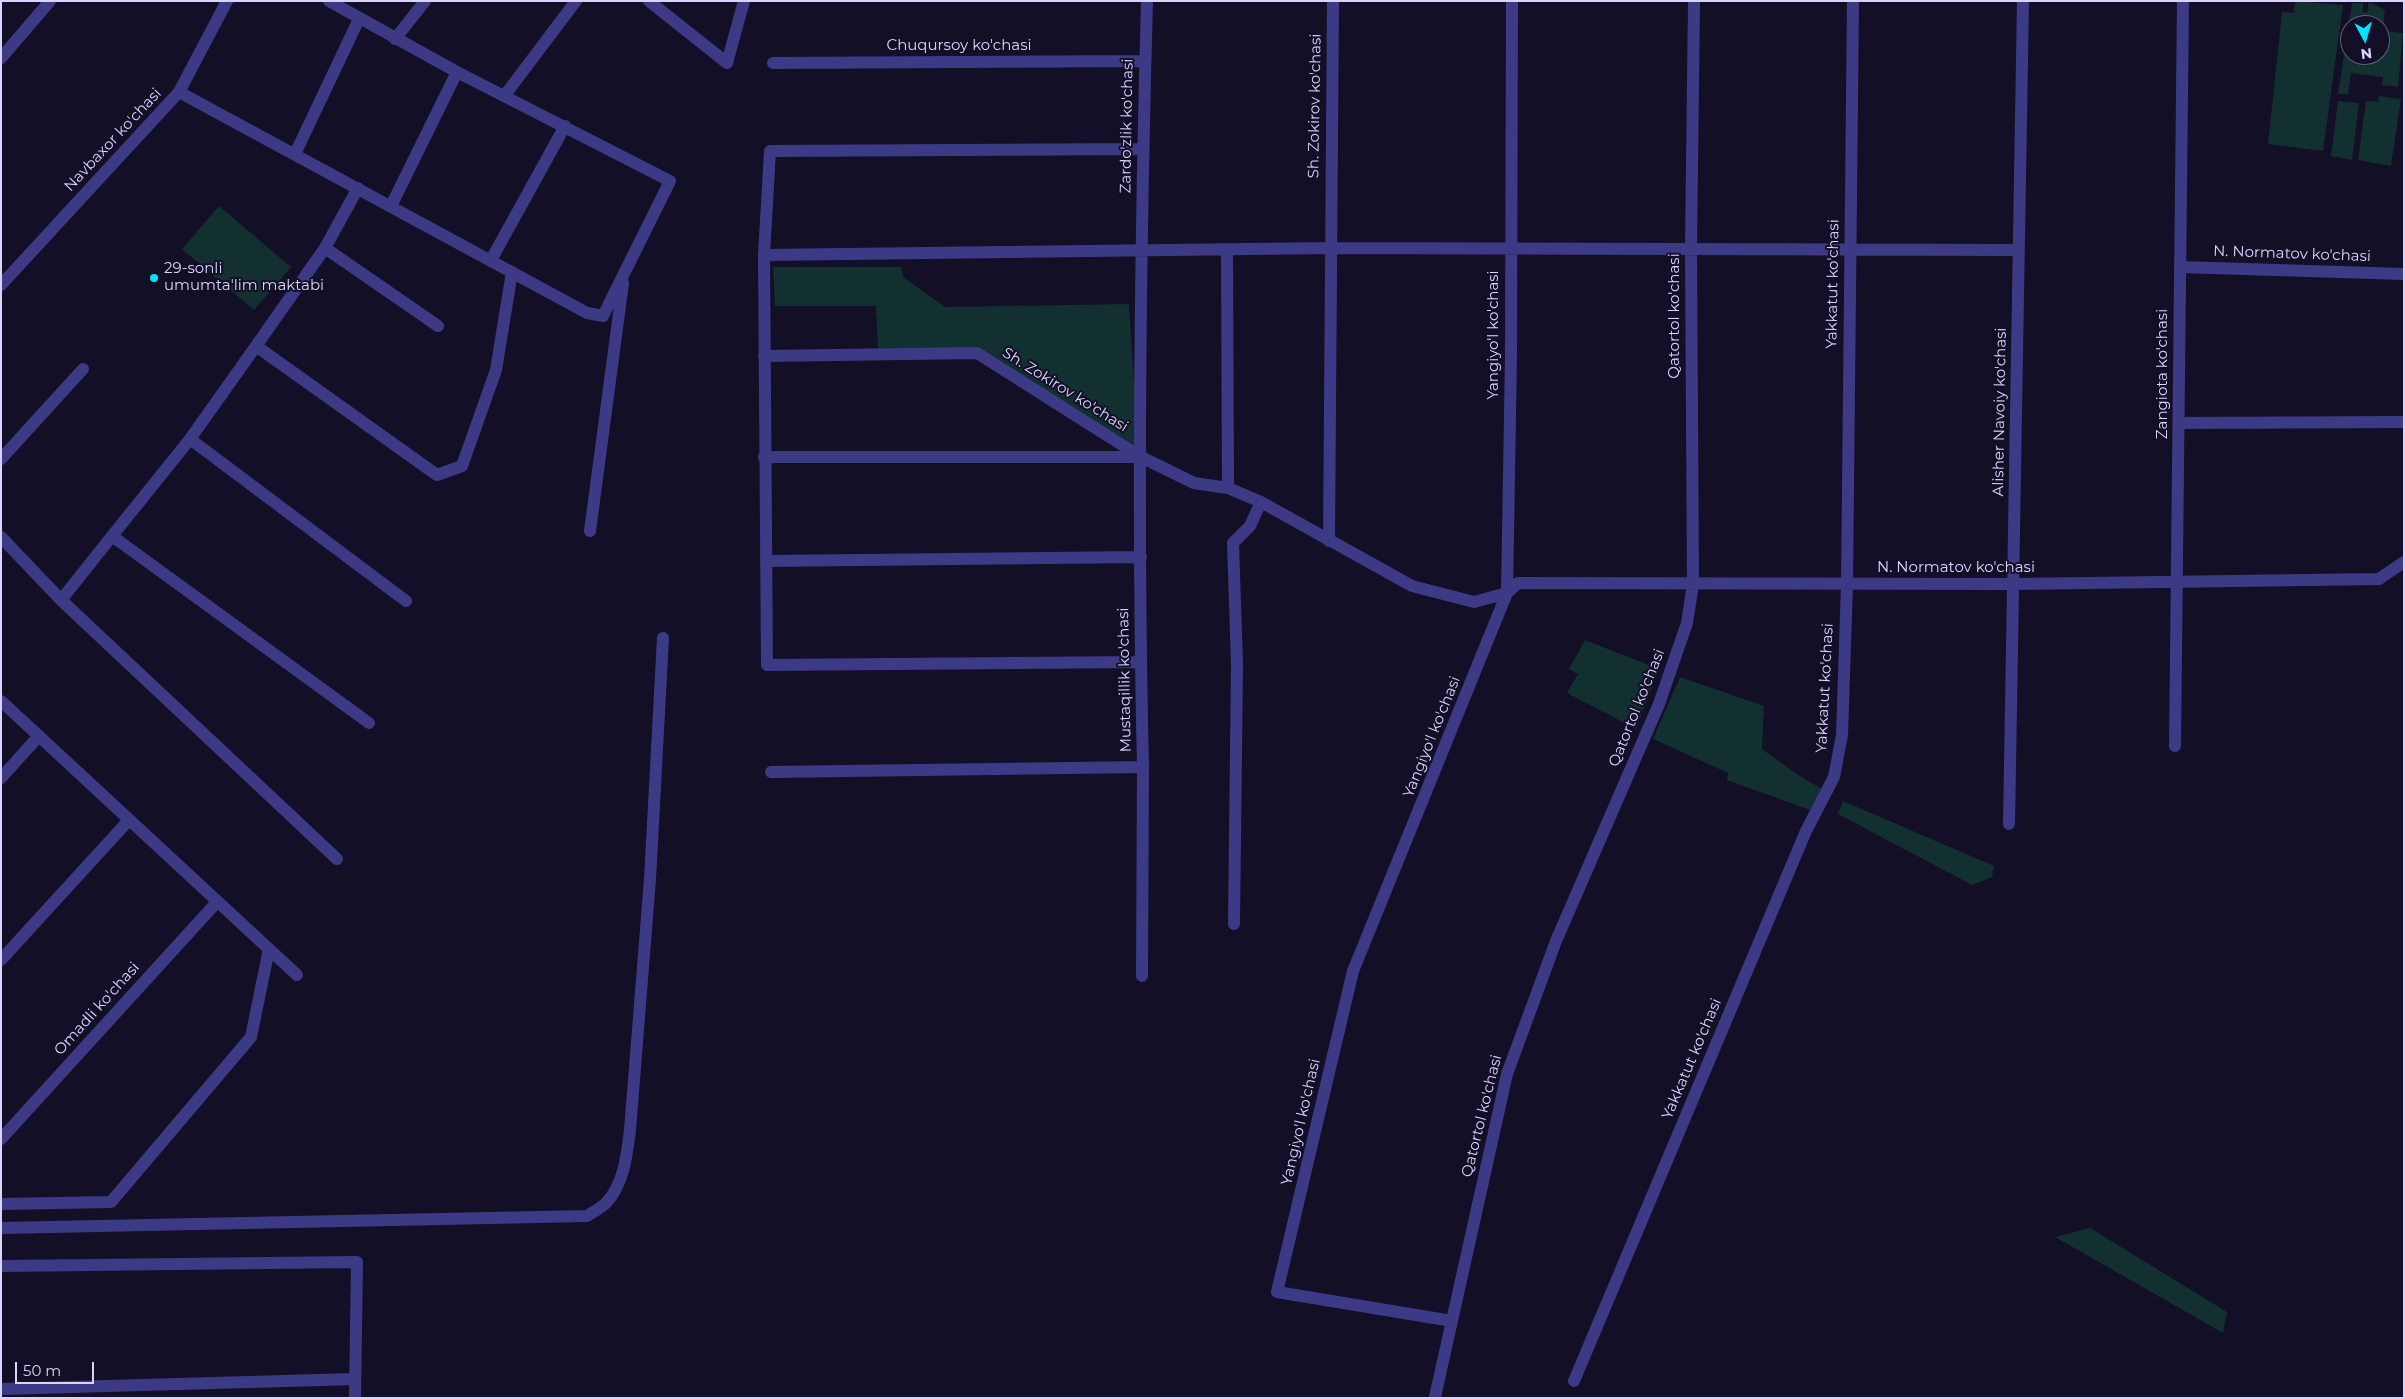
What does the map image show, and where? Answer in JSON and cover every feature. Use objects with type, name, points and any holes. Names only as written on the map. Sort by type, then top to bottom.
[{"type":"street","points":[[1,58],[50,1]]},
{"type":"street","name":"Navbaxor ko'chasi","points":[[1,285],[179,92],[227,1]]},
{"type":"street","points":[[179,92],[587,313],[603,316],[670,181],[457,72],[329,1]]},
{"type":"street","points":[[395,39],[424,1]]},
{"type":"street","points":[[505,95],[576,1]]},
{"type":"street","points":[[649,1],[727,63],[744,1]]},
{"type":"street","name":"Zardo'zlik ko'chasi","points":[[1142,252],[1147,1]]},
{"type":"street","name":"Sh. Zokirov ko'chasi","points":[[1329,541],[1333,1]]},
{"type":"street","name":"Yangiyo'l ko'chasi","points":[[1452,1321],[1277,1292],[1353,972],[1507,594],[1511,356],[1512,1]]},
{"type":"street","name":"Qatortol ko'chasi","points":[[1435,1397],[1507,1074],[1556,941],[1659,704],[1687,623],[1693,584],[1691,248],[1694,1]]},
{"type":"street","name":"Yakkatut ko'chasi","points":[[1574,1381],[1806,831],[1834,777],[1842,735],[1847,585],[1853,1]]},
{"type":"street","name":"Alisher Navoiy ko'chasi","points":[[2009,824],[2022,1]]},
{"type":"street","name":"Zangiota ko'chasi","points":[[2176,746],[2183,1]]},
{"type":"street","points":[[295,154],[359,19]]},
{"type":"street","name":"Chuqursoy ko'chasi","points":[[773,63],[1145,61]]},
{"type":"street","points":[[391,206],[457,72]]},
{"type":"street","points":[[490,260],[564,126]]},
{"type":"street","points":[[1140,662],[767,665],[764,255],[770,152],[1143,148]]},
{"type":"street","points":[[61,600],[190,439],[325,248],[358,188]]},
{"type":"street","points":[[325,248],[438,326]]},
{"type":"street","points":[[764,255],[1142,252],[1330,248],[2019,250]]},
{"type":"street","points":[[1226,250],[1228,488]]},
{"type":"street","name":"Mustaqillik ko'chasi","points":[[771,772],[1142,767],[1140,662],[1142,252]]},
{"type":"street","name":"N. Normatov ko'chasi","points":[[2180,267],[2404,274]]},
{"type":"street","points":[[256,346],[437,475],[462,466],[496,370],[512,272]]},
{"type":"street","points":[[590,531],[624,273]]},
{"type":"street","name":"Sh. Zokirov ko'chasi","points":[[764,356],[976,353],[1141,457],[1194,483],[1228,488],[1261,502],[1412,586],[1474,602],[1507,594]]},
{"type":"street","points":[[1,459],[83,369]]},
{"type":"street","points":[[2180,423],[2404,422]]},
{"type":"street","points":[[190,439],[406,601]]},
{"type":"street","points":[[764,457],[1141,457]]},
{"type":"street","points":[[1234,924],[1237,664],[1233,543],[1250,526],[1261,502]]},
{"type":"street","points":[[112,536],[369,723]]},
{"type":"street","points":[[1,537],[61,600],[337,859]]},
{"type":"street","points":[[766,561],[1141,557]]},
{"type":"street","name":"N. Normatov ko'chasi","points":[[1507,594],[1518,583],[1847,585],[2379,579],[2404,562]]},
{"type":"street","points":[[1,1228],[587,1216],[606,1203],[617,1187],[626,1160],[630,1130],[650,879],[663,638]]},
{"type":"street","points":[[1,702],[297,975]]},
{"type":"street","points":[[1,778],[38,737]]},
{"type":"street","points":[[1142,767],[1142,976]]},
{"type":"street","points":[[1,960],[129,820]]},
{"type":"street","name":"Omadli ko'chasi","points":[[1,1139],[217,902]]},
{"type":"street","points":[[1,1204],[111,1202],[251,1037],[269,949]]},
{"type":"street","points":[[1,1266],[357,1262],[355,1398]]},
{"type":"street","points":[[1,1390],[355,1379]]},
{"type":"green space","points":[[2295,1],[2343,5],[2342,15],[2340,15],[2323,151],[2268,144],[2282,12],[2294,13]]},
{"type":"green space","points":[[2369,2],[2385,10],[2385,15],[2350,15],[2352,3],[2363,3],[2363,12],[2367,13]]},
{"type":"green space","points":[[2390,32],[2403,33],[2398,87],[2382,85],[2383,77],[2351,73],[2348,94],[2338,94],[2342,65],[2390,65]]},
{"type":"green space","points":[[2379,96],[2401,99],[2391,166],[2358,160],[2366,101],[2378,102]]},
{"type":"green space","points":[[2338,101],[2359,103],[2352,160],[2331,156]]},
{"type":"green space","points":[[219,206],[291,267],[254,310],[182,249]]},
{"type":"green space","points":[[773,267],[902,267],[903,277],[945,307],[1129,304],[1138,448],[976,348],[878,348],[876,306],[775,306]]},
{"type":"green space","points":[[1585,640],[1659,669],[1636,729],[1567,693],[1578,674],[1569,669]]},
{"type":"green space","points":[[1680,677],[1764,706],[1762,749],[1798,775],[1822,789],[1810,810],[1727,780],[1728,773],[1653,739]]},
{"type":"green space","points":[[1843,801],[1994,866],[1992,877],[1972,885],[1838,814]]},
{"type":"green space","points":[[2090,1228],[2227,1312],[2223,1333],[2055,1237]]},
{"type":"place","name":"29-sonli umumta'lim maktabi","points":[[154,278]]}]
